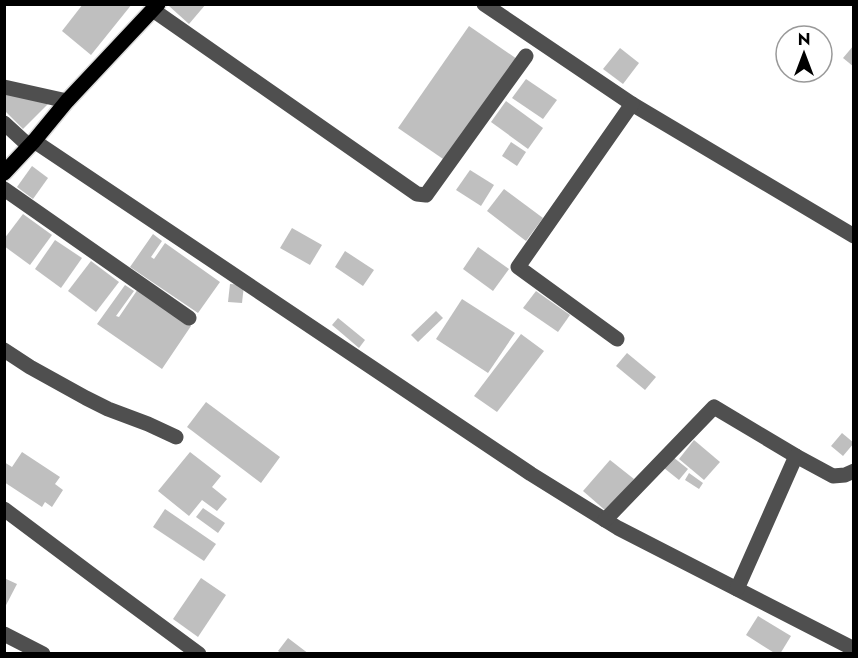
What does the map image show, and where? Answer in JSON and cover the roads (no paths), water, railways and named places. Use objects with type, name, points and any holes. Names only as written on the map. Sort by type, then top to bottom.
[{"type":"main road","points":[[4,173],[67,101],[155,7]]},
{"type":"street","points":[[484,4],[632,104],[854,236]]},
{"type":"street","points":[[155,7],[417,194],[426,195],[526,56]]},
{"type":"street","points":[[4,87],[67,101]]},
{"type":"street","points":[[617,339],[518,267],[632,104]]},
{"type":"street","points":[[4,123],[31,144],[531,474],[605,520],[854,649]]},
{"type":"street","points":[[4,189],[189,318]]},
{"type":"street","points":[[4,350],[86,398],[176,437]]},
{"type":"street","points":[[605,520],[714,408],[832,476],[845,475],[854,471]]},
{"type":"street","points":[[737,589],[796,456]]},
{"type":"street","points":[[4,509],[200,654]]},
{"type":"street","points":[[4,634],[43,654]]}]
